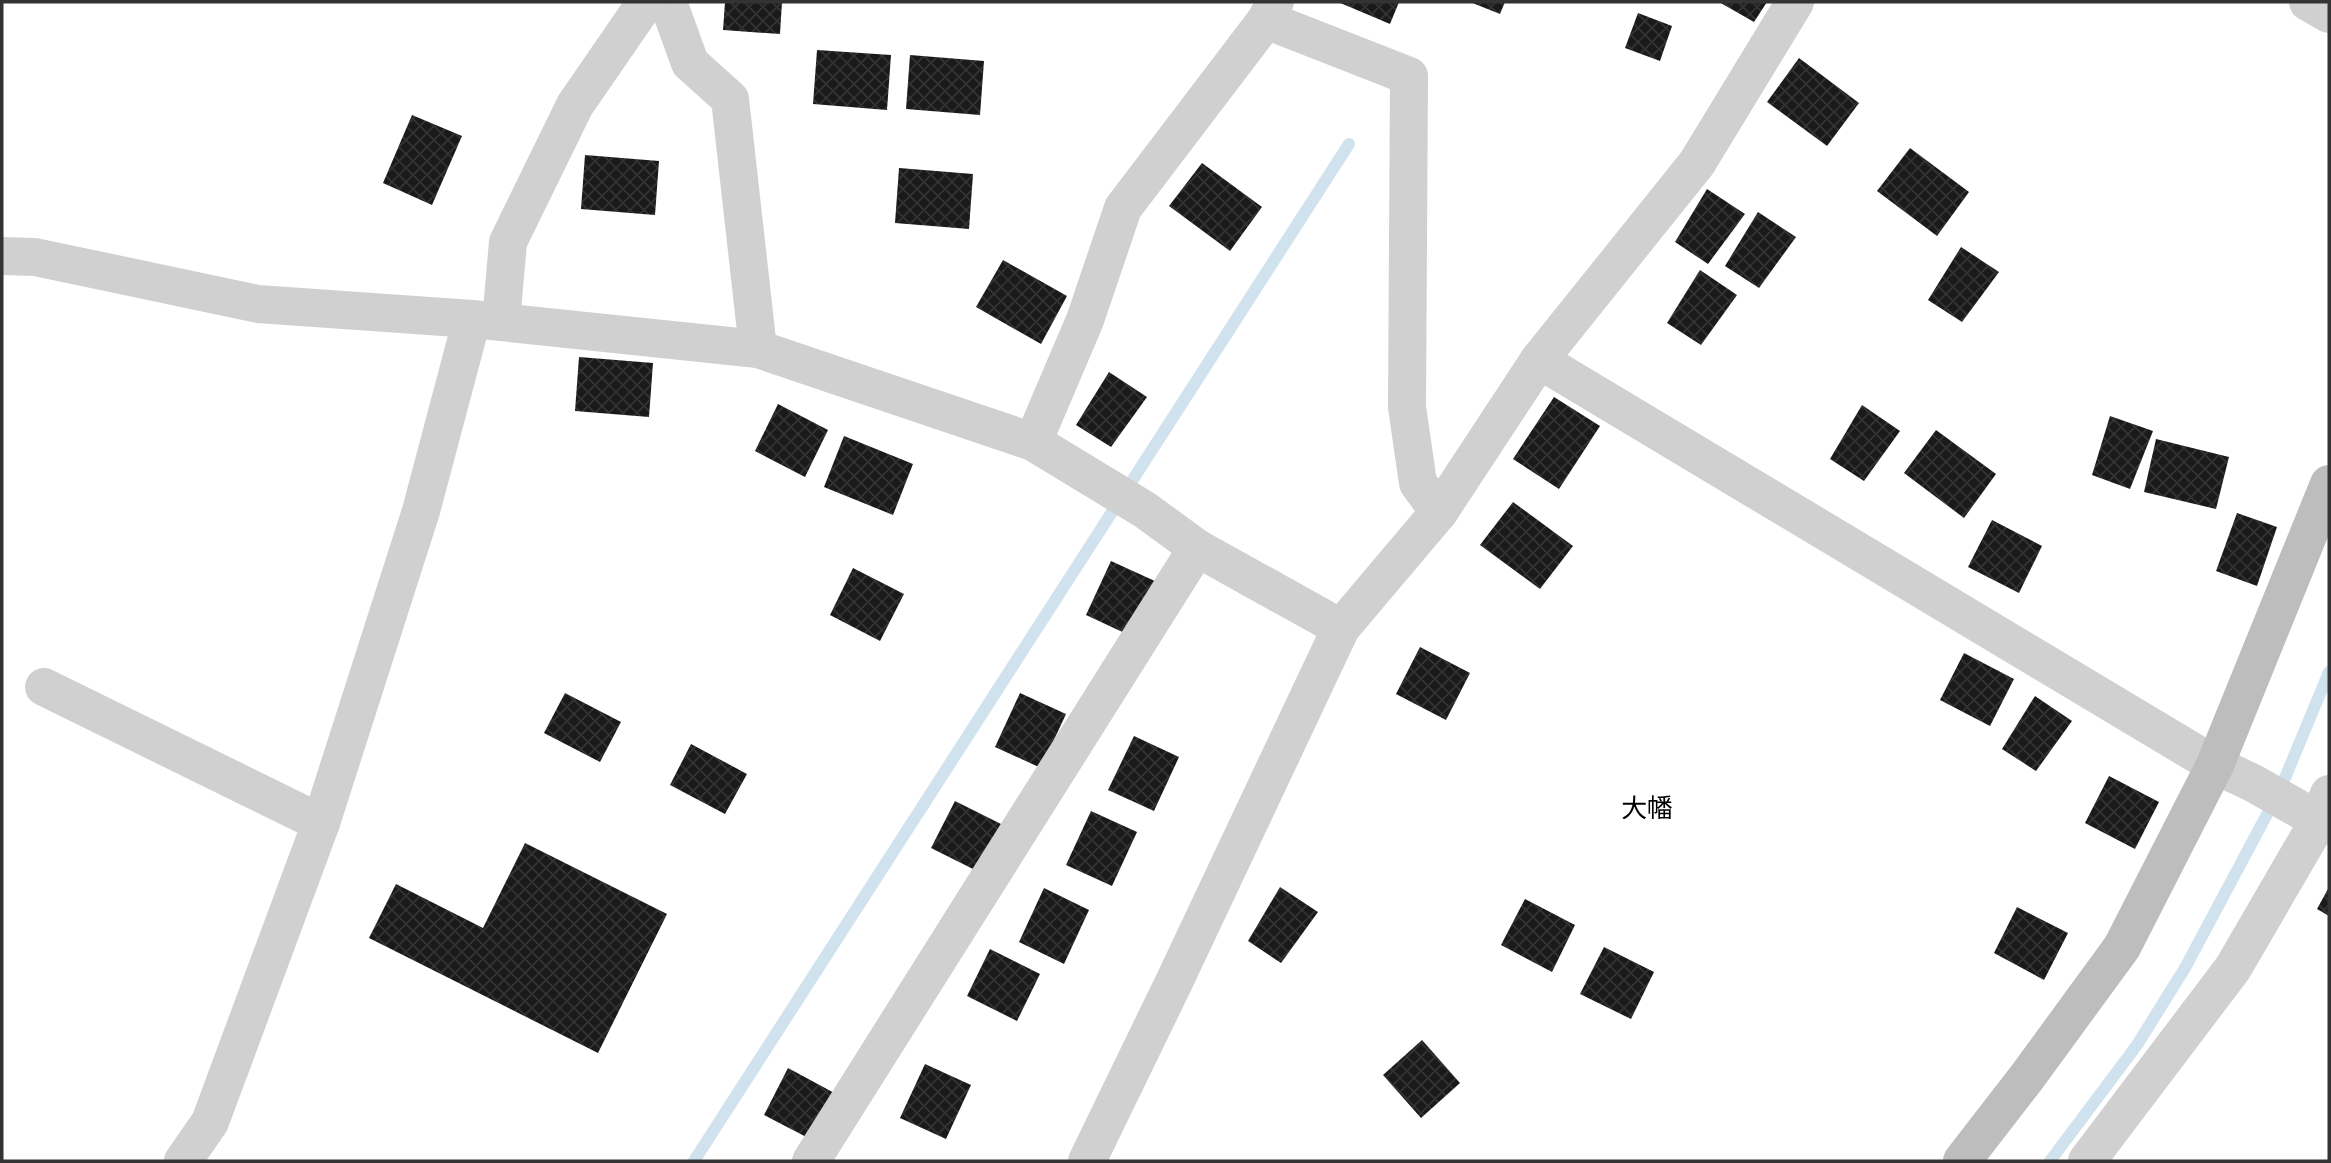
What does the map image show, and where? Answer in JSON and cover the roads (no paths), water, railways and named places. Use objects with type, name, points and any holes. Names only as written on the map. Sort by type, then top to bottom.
[{"type":"street","points":[[183,1161],[210,1122],[321,824],[421,511],[486,320],[508,242],[575,105],[646,2]]},
{"type":"street","points":[[668,2],[691,63],[730,99],[758,349]]},
{"type":"street","points":[[1087,1161],[1340,628],[1440,512],[1539,360],[1697,163],[1795,2]]},
{"type":"street","points":[[2308,2],[2329,14]]},
{"type":"street","points":[[1033,442],[1085,320],[1123,208],[1271,11],[1409,76],[1407,407],[1418,483],[1440,512]]},
{"type":"street","points":[[18,256],[258,304],[486,320],[758,349],[1033,442],[1145,510],[1197,548],[1340,628]]},
{"type":"street","points":[[1539,360],[2215,765],[2319,813],[2233,968],[2087,1161]]},
{"type":"street","points":[[1962,1161],[2122,947],[2215,765],[2329,484]]},
{"type":"street","points":[[811,1161],[1197,548]]},
{"type":"street","points":[[44,687],[321,824]]},
{"type":"waterway","points":[[694,1161],[1349,144]]},
{"type":"waterway","points":[[2050,1161],[2137,1045],[2185,968],[2280,790],[2329,672]]},
{"type":"district","name":"大幡","points":[[1647,808]]}]
